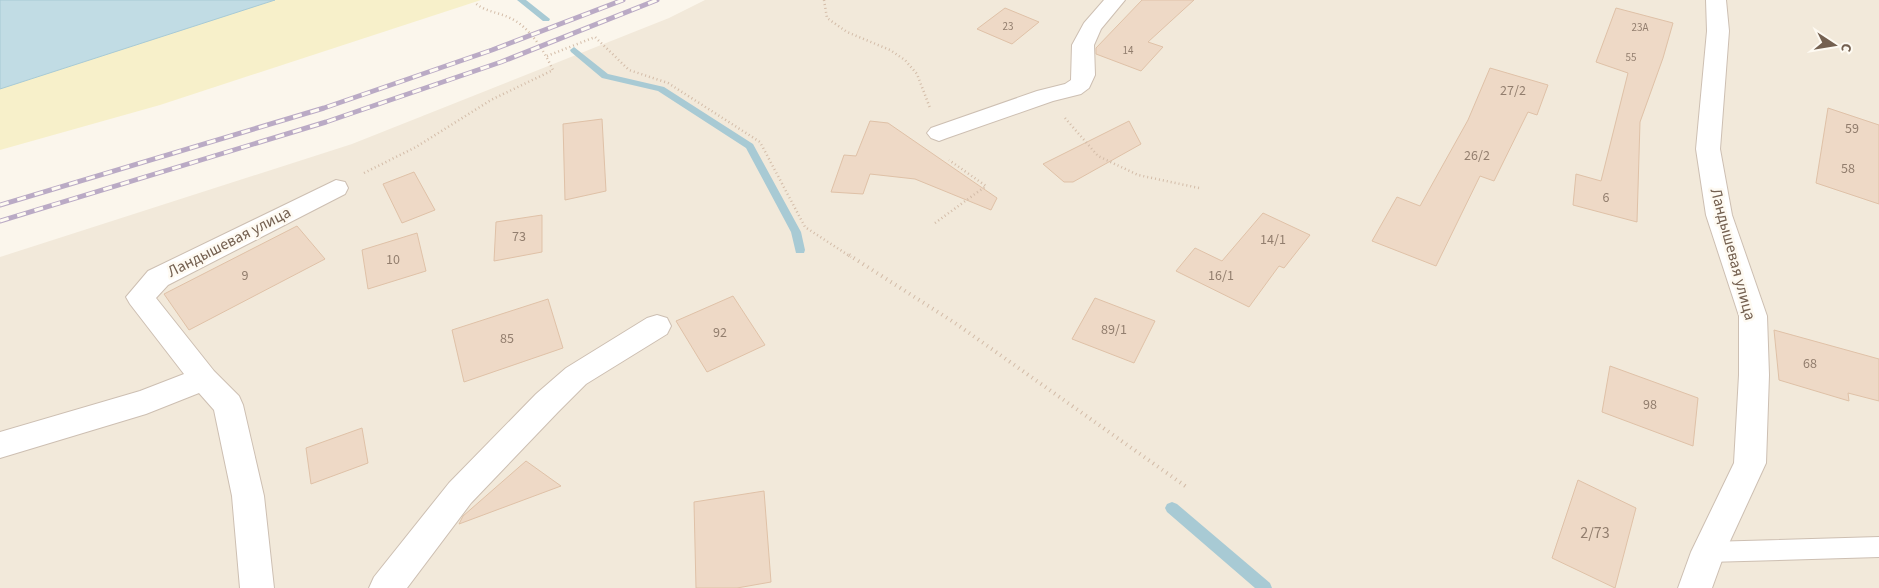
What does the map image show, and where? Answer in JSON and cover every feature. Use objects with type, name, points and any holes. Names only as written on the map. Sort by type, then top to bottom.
[{"type":"street","points":[[939,133],[1045,96],[1073,89],[1081,83],[1084,75],[1082,45],[1091,27],[1115,0]]},
{"type":"street","name":"Ландышевая улица","points":[[1695,588],[1708,552],[1750,463],[1754,375],[1752,316],[1719,215],[1708,149],[1718,40],[1716,0]]},
{"type":"street","name":"Ландышевая улица","points":[[257,588],[248,496],[228,405],[204,379],[140,297],[158,278],[336,188]]},
{"type":"street","points":[[386,588],[460,493],[547,403],[576,376],[657,326]]},
{"type":"street","points":[[0,445],[146,402],[204,379]]},
{"type":"lane","points":[[1708,552],[1879,547]]},
{"type":"path","points":[[824,0],[828,18],[847,32],[890,50],[905,60],[917,74],[939,133],[930,147],[986,186],[935,223]]},
{"type":"path","points":[[336,188],[416,147],[491,100],[553,70],[547,56],[531,36],[511,18],[482,10],[474,2]]},
{"type":"path","points":[[547,56],[595,37],[629,70],[668,83],[760,142],[805,227],[955,323],[1188,488]]},
{"type":"path","points":[[1045,96],[1098,156],[1138,175],[1199,188]]},
{"type":"shaded area","points":[[705,0],[1879,0],[1879,588],[0,588],[0,257],[352,144],[669,18]]},
{"type":"sand","points":[[275,0],[481,0],[160,105],[0,150],[0,89]]},
{"type":"water","points":[[0,0],[275,0],[0,89]]},
{"type":"building","points":[[1142,0],[1194,0],[1148,42],[1163,47],[1141,71],[1096,54],[1096,48]]},
{"type":"building","points":[[1005,8],[1039,22],[1012,44],[977,29]]},
{"type":"building","points":[[1616,8],[1673,23],[1663,58],[1640,122],[1637,222],[1573,205],[1576,174],[1601,181],[1628,73],[1596,62]]},
{"type":"building","points":[[1490,68],[1548,85],[1537,115],[1528,112],[1494,181],[1480,176],[1436,266],[1372,241],[1397,197],[1420,206],[1468,120]]},
{"type":"building","points":[[1828,108],[1879,125],[1879,204],[1816,183]]},
{"type":"building","points":[[602,119],[606,191],[565,200],[563,124]]},
{"type":"building","points":[[870,121],[888,123],[997,198],[991,210],[915,179],[870,174],[863,194],[831,192],[844,155],[856,156]]},
{"type":"building","points":[[1129,121],[1141,144],[1073,182],[1064,182],[1043,164]]},
{"type":"building","points":[[414,172],[435,210],[402,223],[383,184]]},
{"type":"building","points":[[1263,213],[1310,235],[1284,268],[1279,266],[1249,307],[1176,271],[1195,248],[1222,261]]},
{"type":"building","points":[[542,215],[542,252],[494,261],[496,222]]},
{"type":"building","points":[[297,226],[325,259],[189,330],[164,294]]},
{"type":"building","points":[[417,233],[426,271],[368,289],[362,250]]},
{"type":"building","points":[[733,296],[765,345],[707,372],[676,321]]},
{"type":"building","points":[[1095,298],[1155,321],[1134,363],[1072,339]]},
{"type":"building","points":[[548,299],[563,348],[464,382],[452,330]]},
{"type":"building","points":[[1774,330],[1879,359],[1879,401],[1848,393],[1849,401],[1779,380]]},
{"type":"building","points":[[1610,366],[1698,398],[1693,446],[1602,412]]},
{"type":"building","points":[[362,428],[368,463],[311,484],[306,448]]},
{"type":"building","points":[[526,461],[561,486],[459,524],[463,516]]},
{"type":"building","points":[[1578,480],[1636,508],[1615,588],[1552,558]]},
{"type":"building","points":[[764,491],[771,582],[737,588],[696,588],[694,502]]},
{"type":"waterway","points":[[521,0],[546,19]]},
{"type":"waterway","points":[[574,50],[605,76],[661,89],[750,146],[796,232],[800,250]]},
{"type":"waterway","points":[[1172,508],[1265,588]]},
{"type":"railway","points":[[0,205],[324,108],[492,50],[623,0]]},
{"type":"railway","points":[[0,221],[326,122],[501,62],[657,0]]}]
